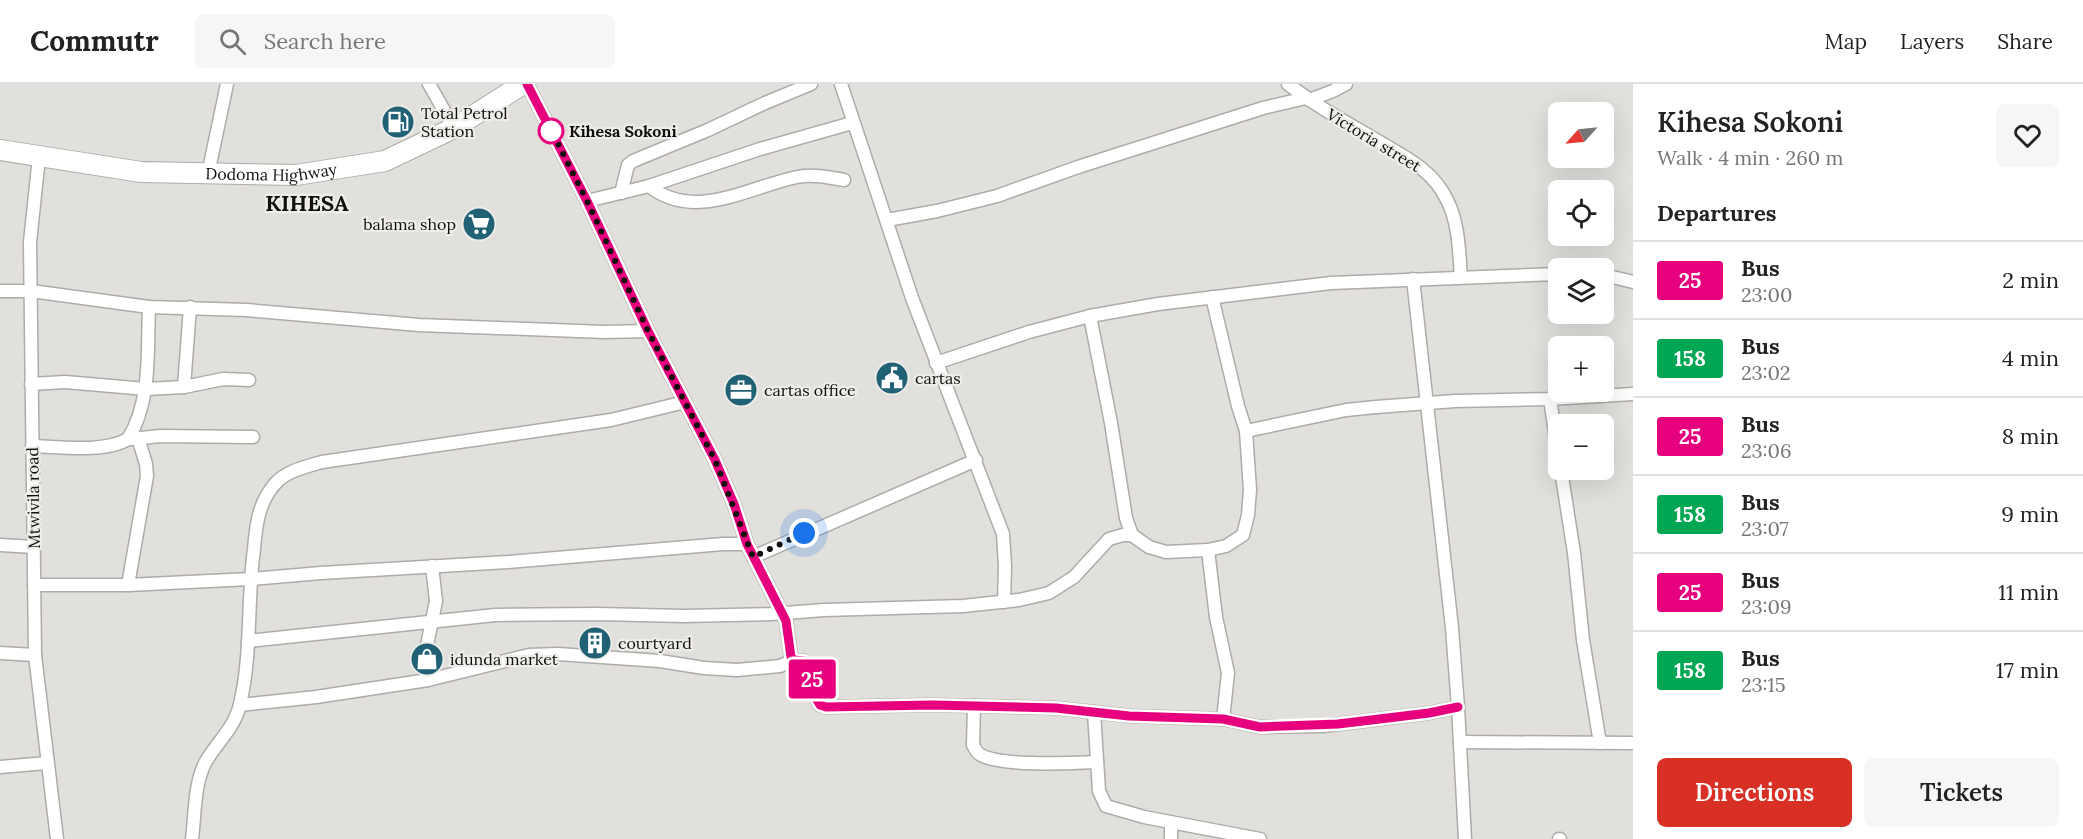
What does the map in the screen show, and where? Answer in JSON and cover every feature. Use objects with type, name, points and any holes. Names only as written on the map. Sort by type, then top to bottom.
[{"type":"highway","name":"Dodoma Highway","points":[[0,150],[141,172],[296,175],[338,170],[385,161],[454,128],[525,84]]},
{"type":"street","points":[[208,174],[227,84]]},
{"type":"street","points":[[429,84],[454,128]]},
{"type":"street","points":[[525,84],[587,201],[648,331],[715,460],[734,504],[747,544],[787,625],[790,654],[794,660]]},
{"type":"street","points":[[621,194],[628,165],[633,160],[708,130],[811,84]]},
{"type":"street","points":[[841,84],[852,123],[912,298],[1003,534],[1004,602]]},
{"type":"street","name":"Victoria street","points":[[1288,84],[1307,99],[1428,172],[1448,201],[1456,226],[1461,277]]},
{"type":"street","points":[[887,220],[938,211],[997,196],[1078,167],[1254,111],[1334,91],[1346,84]]},
{"type":"street","points":[[587,201],[649,186],[760,149],[852,123]]},
{"type":"street","name":"Mtwivila road","points":[[39,157],[30,242],[35,655],[57,839]]},
{"type":"street","points":[[649,186],[668,198],[700,202],[718,200],[799,177],[819,176],[844,180]]},
{"type":"street","points":[[936,363],[1029,332],[1090,316],[1212,297],[1331,283],[1548,274]]},
{"type":"street","points":[[1614,277],[1633,282]]},
{"type":"street","points":[[1413,279],[1452,628],[1465,839]]},
{"type":"street","points":[[0,291],[31,291],[149,307],[246,310],[419,325],[604,332],[648,331]]},
{"type":"street","points":[[248,641],[389,628],[434,620],[524,614],[684,616],[963,606],[1004,602],[1049,593],[1074,577],[1109,539],[1123,535],[1132,535],[1149,547],[1166,552],[1208,550],[1233,542],[1243,535],[1245,529],[1250,490],[1246,431],[1212,297]]},
{"type":"street","points":[[128,585],[147,476],[146,464],[133,438],[146,389],[149,307]]},
{"type":"street","points":[[184,387],[190,307]]},
{"type":"street","points":[[1090,316],[1111,423],[1126,518],[1132,535]]},
{"type":"street","points":[[31,384],[65,382],[146,389],[184,387],[223,379],[249,380]]},
{"type":"street","points":[[1614,395],[1633,394]]},
{"type":"street","points":[[1246,431],[1346,410],[1428,403],[1548,399]]},
{"type":"street","points":[[192,839],[199,780],[205,763],[231,727],[240,705],[248,641],[250,579],[258,515],[274,484],[292,471],[322,462],[611,420],[685,402]]},
{"type":"street","points":[[32,446],[114,445],[133,438],[253,437]]},
{"type":"street","points":[[753,557],[976,460]]},
{"type":"street","points":[[1563,480],[1574,553],[1583,640],[1600,743]]},
{"type":"street","points":[[34,585],[128,585],[250,579],[747,544]]},
{"type":"street","points":[[0,545],[34,547]]},
{"type":"street","points":[[1208,550],[1216,617],[1228,673],[1223,719]]},
{"type":"street","points":[[428,680],[426,650],[434,620],[436,601],[432,566]]},
{"type":"street","points":[[0,653],[35,655]]},
{"type":"street","points":[[240,705],[316,697],[428,680],[530,655],[558,654],[660,661],[736,670],[780,666],[794,660],[804,661],[810,667],[814,693],[818,703],[822,706],[1056,708],[1158,718],[1223,719],[1260,727],[1323,726],[1429,713],[1458,707]]},
{"type":"street","points":[[974,706],[973,745],[981,755],[998,760],[1037,763],[1097,762]]},
{"type":"street","points":[[1094,712],[1099,791],[1106,806],[1172,823],[1260,839]]},
{"type":"street","points":[[1460,742],[1633,743]]},
{"type":"street","points":[[0,767],[47,763]]},
{"type":"street","points":[[1171,839],[1172,823]]},
{"type":"bus line","name":"25","points":[[527,84],[587,201],[648,331],[715,460],[734,504],[747,544],[786,621],[791,657],[809,665],[812,670],[814,693],[818,703],[822,706],[840,708],[932,705],[1056,708],[1129,716],[1223,719],[1260,727],[1323,726],[1416,715],[1458,707]]},
{"type":"place","name":"Total Petrol Station","points":[[398,122]]},
{"type":"place","name":"Kihesa Sokoni","points":[[551,131]]},
{"type":"place","name":"balama shop","points":[[479,224]]},
{"type":"place","name":"cartas","points":[[892,378]]},
{"type":"place","name":"cartas office","points":[[741,390]]},
{"type":"place","name":"courtyard","points":[[595,643]]},
{"type":"place","name":"idunda market","points":[[427,659]]},
{"type":"district","name":"KIHESA","points":[[307,203]]},
{"type":"route","points":[[551,131],[550,128],[648,331],[715,460],[753,557],[804,533]]}]
